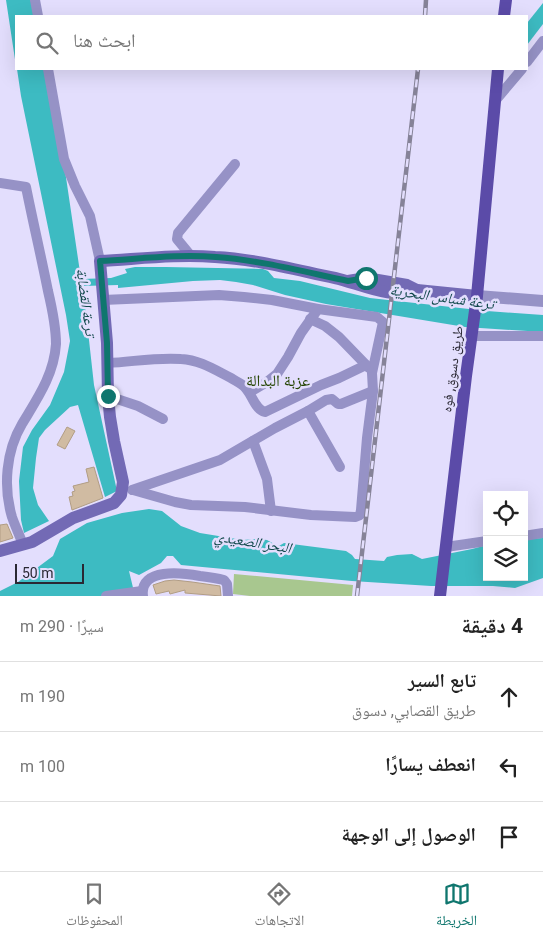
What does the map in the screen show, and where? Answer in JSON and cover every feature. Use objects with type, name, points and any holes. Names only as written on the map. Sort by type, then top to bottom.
[{"type":"main road","points":[[504,15],[506,0]]},
{"type":"main road","name":"طريق دسوق, فوه","points":[[440,596],[476,302],[498,70]]},
{"type":"main road","points":[[0,551],[28,543],[73,518],[117,500],[127,492],[123,482],[110,416],[100,261],[191,256],[239,259],[348,281],[364,288],[406,294],[417,290],[476,302]]},
{"type":"street","points":[[35,0],[38,15]]},
{"type":"street","points":[[528,61],[543,41]]},
{"type":"street","points":[[48,70],[64,159],[90,216],[100,261]]},
{"type":"street","points":[[495,101],[521,70]]},
{"type":"street","points":[[191,256],[177,239],[178,233],[235,164]]},
{"type":"street","points":[[0,183],[26,187],[53,315],[56,344],[46,384],[21,426],[12,446],[8,464],[8,489],[12,516],[28,543]]},
{"type":"street","points":[[102,290],[219,295],[272,300],[318,309],[377,317],[382,322],[369,369],[373,391],[360,515],[355,517],[311,515],[245,507],[191,505],[127,492]]},
{"type":"street","points":[[476,302],[543,301]]},
{"type":"street","points":[[250,392],[277,374],[318,309]]},
{"type":"street","points":[[310,319],[325,326],[339,337],[369,369]]},
{"type":"street","points":[[472,336],[543,336]]},
{"type":"street","points":[[108,363],[159,358],[182,359],[206,365],[240,382],[250,392],[262,412],[321,385],[369,369]]},
{"type":"street","points":[[127,492],[220,460],[329,399],[341,404],[373,391]]},
{"type":"street","points":[[108,396],[138,406],[163,419]]},
{"type":"street","points":[[308,411],[340,467]]},
{"type":"street","points":[[253,441],[267,479],[271,511]]},
{"type":"street","points":[[528,535],[543,533]]},
{"type":"street","points":[[445,551],[483,542]]},
{"type":"street","points":[[106,596],[142,593],[143,586],[152,578],[164,574],[180,573],[224,580],[227,584],[228,596]]},
{"type":"shaded area","points":[[234,574],[353,585],[352,596],[250,596],[233,594]]},
{"type":"water","points":[[6,0],[34,0],[36,15],[15,15],[15,59]]},
{"type":"water","points":[[543,3],[543,24],[528,44],[528,22]]},
{"type":"water","points":[[17,70],[47,70],[63,157],[81,279],[111,278],[127,273],[125,269],[135,267],[263,269],[268,271],[274,278],[300,281],[370,298],[543,315],[543,332],[465,327],[326,304],[285,295],[253,285],[220,280],[118,288],[118,285],[83,286],[94,385],[117,491],[105,497],[78,405],[70,407],[39,438],[33,488],[38,505],[49,521],[24,533],[21,520],[19,481],[23,447],[32,430],[50,405],[64,372],[70,341]]},
{"type":"water","name":"البحر الصعيدي","points":[[149,509],[162,511],[181,526],[200,533],[243,540],[267,540],[279,546],[284,543],[346,551],[355,559],[384,561],[387,557],[412,554],[422,559],[483,546],[483,581],[528,581],[528,539],[543,538],[543,578],[515,588],[431,586],[352,581],[181,565],[173,556],[167,556],[161,563],[139,575],[129,571],[135,596],[0,596],[0,591],[18,582],[53,556],[60,539],[87,523],[122,513]]},
{"type":"building","points":[[67,427],[75,431],[65,449],[57,445]]},
{"type":"building","points":[[94,467],[103,498],[72,510],[69,497],[73,496],[72,492],[75,491],[73,486],[89,482],[86,469]]},
{"type":"building","points":[[7,524],[13,538],[0,542],[0,525]]},
{"type":"building","points":[[174,580],[220,586],[221,596],[185,593],[185,590],[170,594],[169,591],[156,594],[153,585]]},
{"type":"railway","points":[[425,15],[426,0]]},
{"type":"railway","points":[[357,596],[418,70]]},
{"type":"district","name":"عزبة البدالة","points":[[278,380]]},
{"type":"route","points":[[108,396],[107,343],[100,261],[191,256],[215,257],[239,259],[348,281],[366,278]]},
{"type":"water label","name":"ترعة شباس البحرية","points":[[442,297]]},
{"type":"water label","name":"ترعة القضابة","points":[[86,302]]}]
